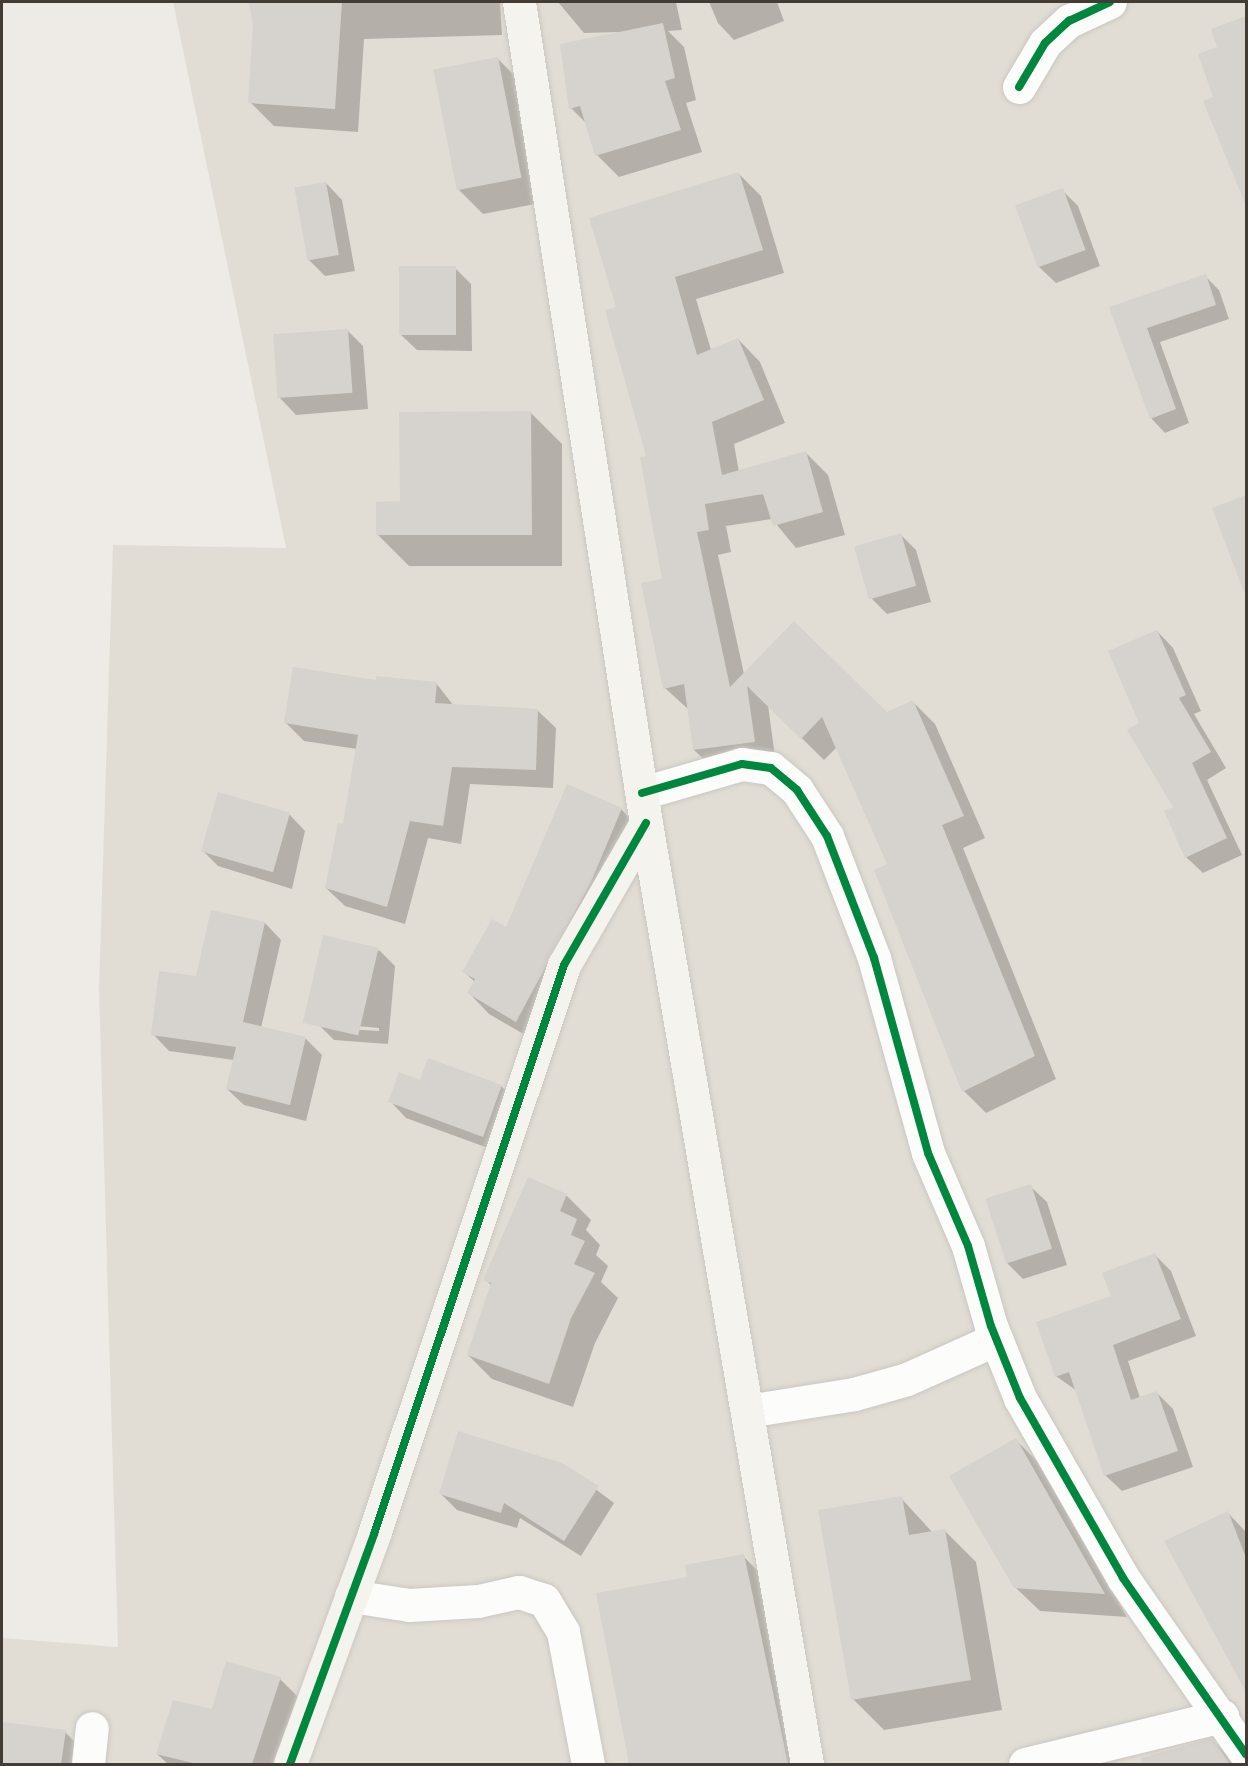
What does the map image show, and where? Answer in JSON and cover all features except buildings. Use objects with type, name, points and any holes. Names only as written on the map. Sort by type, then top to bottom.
[{"type":"main road","points":[[519,2],[644,808],[807,1764]]},
{"type":"main road","points":[[290,1764],[351,1596],[564,965],[644,808]]},
{"type":"street","points":[[1019,87],[1045,44],[1069,21],[1110,2]]},
{"type":"street","points":[[644,808],[742,764],[771,768],[797,790],[827,836],[857,907],[928,1153],[968,1246],[996,1339],[1020,1398],[1123,1578],[1222,1716],[1246,1754]]},
{"type":"street","points":[[747,1411],[854,1394],[907,1379],[996,1339]]},
{"type":"street","points":[[351,1596],[409,1605],[478,1602],[519,1592],[544,1600],[564,1632],[588,1764]]},
{"type":"street","points":[[1024,1764],[1222,1716]]},
{"type":"street","points":[[88,1764],[92,1728]]},
{"type":"shaded area","points":[[173,2],[1246,2],[1246,1764],[2,1764],[2,1638],[118,1647],[99,988],[113,545],[286,548]]},
{"type":"cycle path","points":[[1019,87],[1045,43],[1069,21],[1110,2]]},
{"type":"cycle path","points":[[642,793],[742,764],[771,768],[797,790],[827,836],[874,958],[928,1153],[968,1246],[991,1326],[1020,1398],[1123,1578],[1246,1754]]},
{"type":"cycle path","points":[[290,1764],[374,1534],[564,965],[646,823]]}]
